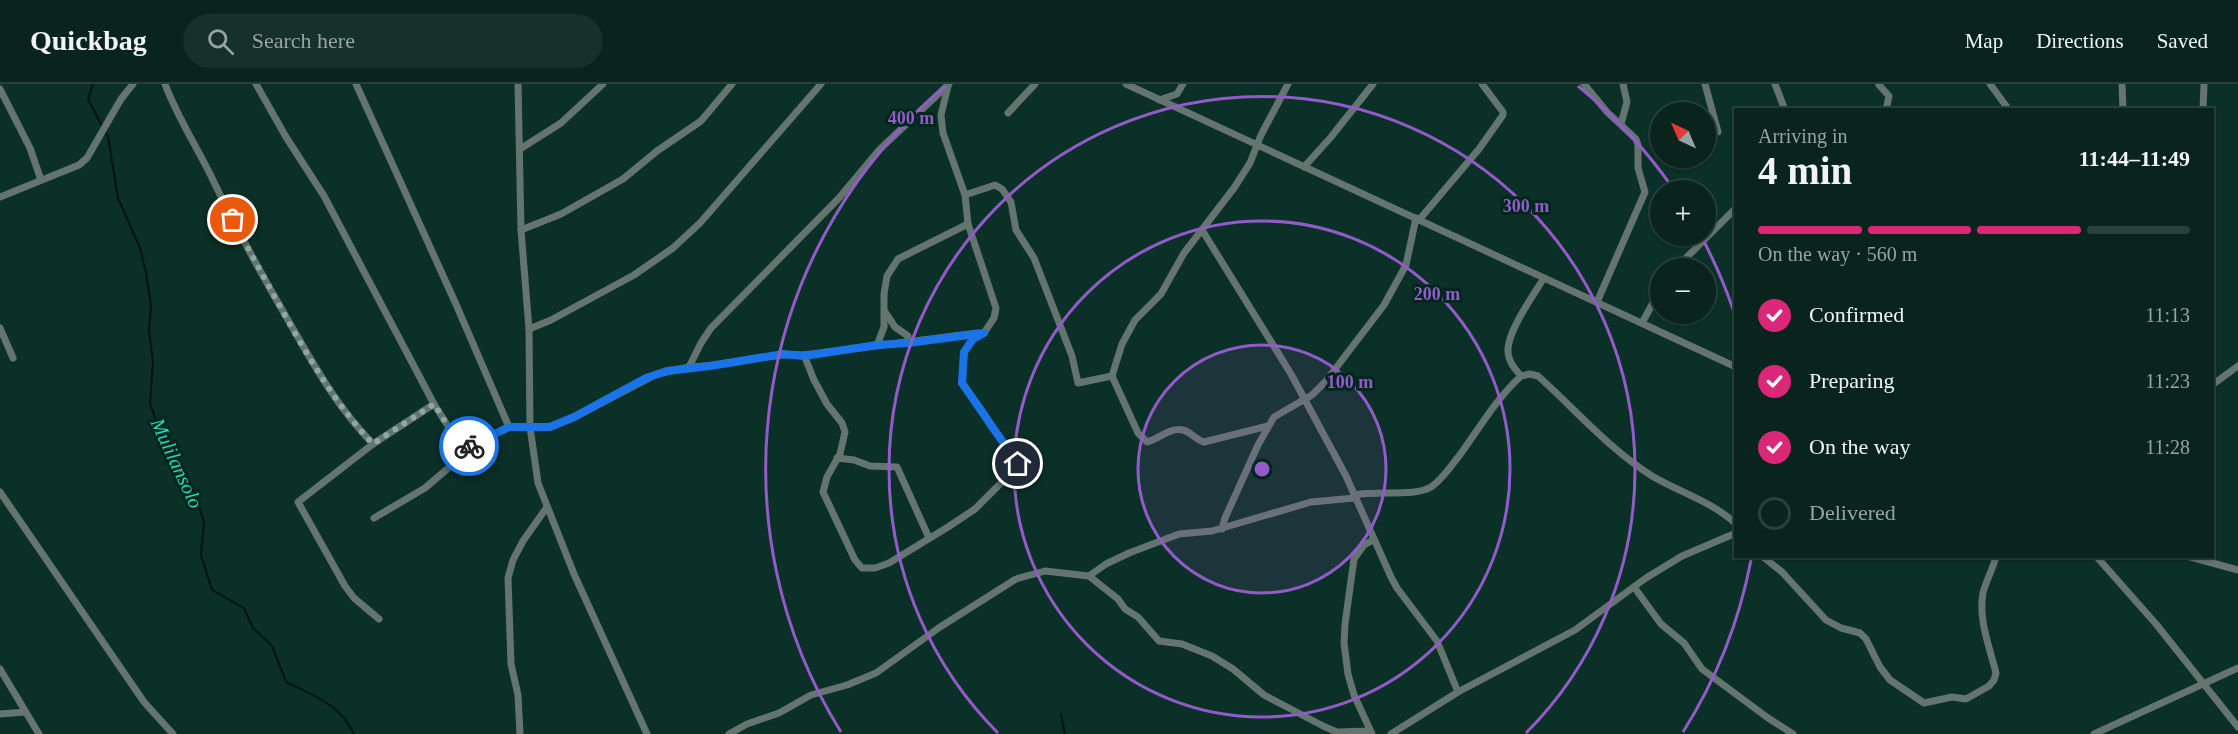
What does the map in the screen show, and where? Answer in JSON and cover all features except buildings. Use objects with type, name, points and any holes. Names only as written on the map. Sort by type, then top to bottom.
[{"type":"street","points":[[0,197],[79,165],[87,158],[121,99],[133,84]]},
{"type":"street","points":[[165,84],[176,111],[259,269],[331,393],[353,424],[373,444]]},
{"type":"street","points":[[256,84],[286,137],[324,196],[434,404],[458,442],[473,447]]},
{"type":"street","points":[[356,84],[509,427]]},
{"type":"street","points":[[518,84],[521,230],[529,329],[530,427],[538,483],[574,574],[647,734]]},
{"type":"street","points":[[520,149],[561,123],[603,84]]},
{"type":"street","points":[[521,230],[561,214],[623,179],[657,151],[701,121],[732,84]]},
{"type":"street","points":[[529,329],[551,320],[634,275],[673,248],[700,223],[821,84]]},
{"type":"street","points":[[689,367],[711,328],[839,198],[880,149],[949,84],[942,108],[942,123],[964,195],[968,224],[996,308],[994,318],[984,333],[973,339],[964,352],[962,383],[1018,464],[975,509],[889,562],[875,568],[862,568],[855,560],[823,492],[845,432],[842,423],[827,404],[804,356]]},
{"type":"street","points":[[1008,113],[1035,84]]},
{"type":"street","points":[[1126,84],[1734,366]]},
{"type":"street","points":[[1160,100],[1177,94],[1183,84]]},
{"type":"street","points":[[1268,426],[1204,442],[1185,430],[1180,430],[1167,432],[1147,442],[1138,433],[1112,376],[1122,344],[1135,320],[1161,294],[1184,253],[1234,188],[1250,163],[1288,84]]},
{"type":"street","points":[[1304,166],[1331,137],[1373,84]]},
{"type":"street","points":[[1222,529],[1268,426],[1280,412],[1312,395],[1326,381],[1384,305],[1406,265],[1417,219],[1479,149],[1503,115],[1482,84]]},
{"type":"street","points":[[1584,84],[1606,112],[1636,140],[1638,168],[1645,192],[1597,302]]},
{"type":"street","points":[[1621,124],[1627,102],[1623,84]]},
{"type":"street","points":[[1705,84],[1718,132]]},
{"type":"street","points":[[1775,84],[1784,108]]},
{"type":"street","points":[[1878,84],[1889,96],[1886,108]]},
{"type":"street","points":[[1990,84],[2008,108]]},
{"type":"street","points":[[2122,84],[2123,108]]},
{"type":"street","points":[[2203,108],[2204,84]]},
{"type":"street","points":[[0,89],[30,148],[41,180]]},
{"type":"street","points":[[964,195],[995,185],[1007,194],[1011,202],[1016,230],[1034,258],[1072,356],[1078,383],[1112,376]]},
{"type":"street","points":[[1686,258],[1734,210]]},
{"type":"street","points":[[877,345],[884,327],[884,294],[887,276],[898,259],[968,224]]},
{"type":"street","points":[[1202,230],[1305,399],[1355,497],[1397,588],[1437,641],[1458,692]]},
{"type":"street","points":[[1521,376],[1512,364],[1508,347],[1519,319],[1544,278]]},
{"type":"street","points":[[1642,323],[1650,309]]},
{"type":"street","points":[[885,312],[895,327],[908,336],[908,343]]},
{"type":"street","points":[[0,328],[12,358]]},
{"type":"street","points":[[374,518],[426,488],[484,439],[509,427],[550,427],[657,374],[689,367],[710,366],[783,354],[804,356],[984,333]]},
{"type":"street","points":[[2214,384],[2238,366]]},
{"type":"street","points":[[1089,576],[1106,564],[1129,553],[1179,534],[1222,529],[1311,502],[1355,497],[1375,491],[1417,492],[1431,487],[1448,471],[1497,400],[1521,376],[1530,374],[1538,376],[1594,430],[1651,475],[1721,512],[1734,522]]},
{"type":"street","points":[[379,619],[354,598],[345,586],[298,502],[373,444],[434,404]]},
{"type":"street","points":[[837,458],[854,460],[870,466],[897,467],[929,538]]},
{"type":"street","points":[[0,492],[144,702],[173,734]]},
{"type":"street","points":[[520,734],[518,695],[511,664],[508,578],[513,560],[523,541],[547,507]]},
{"type":"street","points":[[1391,734],[1458,692],[1575,630],[1635,586],[1682,556],[1734,534]]},
{"type":"street","points":[[729,734],[747,724],[779,713],[811,695],[847,685],[876,673],[940,627],[1016,579],[1045,571],[1089,576],[1118,599],[1125,609],[1138,617],[1160,641],[1182,644],[1212,656],[1233,669],[1264,695],[1325,728],[1337,732],[1371,732],[1354,695],[1348,674],[1344,643],[1354,559],[1364,545],[1373,540]]},
{"type":"street","points":[[1764,558],[1782,572],[1826,621],[1860,633],[1866,639],[1880,667],[1890,680],[1924,703],[1952,697],[1966,699],[1989,686],[1994,680],[1996,673],[1984,629],[1982,606],[1983,592],[1995,558]]},
{"type":"street","points":[[2098,558],[2156,624],[2238,727]]},
{"type":"street","points":[[2194,558],[2238,570]]},
{"type":"street","points":[[1635,586],[1661,624],[1684,643],[1702,669],[1793,734]]},
{"type":"street","points":[[2098,733],[2238,668]]},
{"type":"street","points":[[0,669],[39,734]]},
{"type":"street","points":[[0,714],[25,712]]},
{"type":"waterway","name":"Mulilansolo","points":[[93,84],[88,99],[103,128]]},
{"type":"waterway","name":"Mulilansolo","points":[[104,130],[108,136],[118,198],[140,248],[146,273],[151,305],[149,331],[153,362],[150,404],[162,437],[182,467],[197,501],[204,522],[201,555],[212,590],[244,608],[253,628],[272,646],[286,682],[334,708],[354,734]]},
{"type":"waterway","points":[[1061,714],[1065,734]]},
{"type":"way so far","points":[[233,220],[331,393],[353,424],[373,444],[434,404],[458,442],[469,446]]},
{"type":"route","points":[[469,446],[473,447],[509,427],[550,427],[574,417],[646,378],[667,371],[783,354],[804,356],[984,333],[973,339],[964,352],[962,383],[1018,464]]}]
